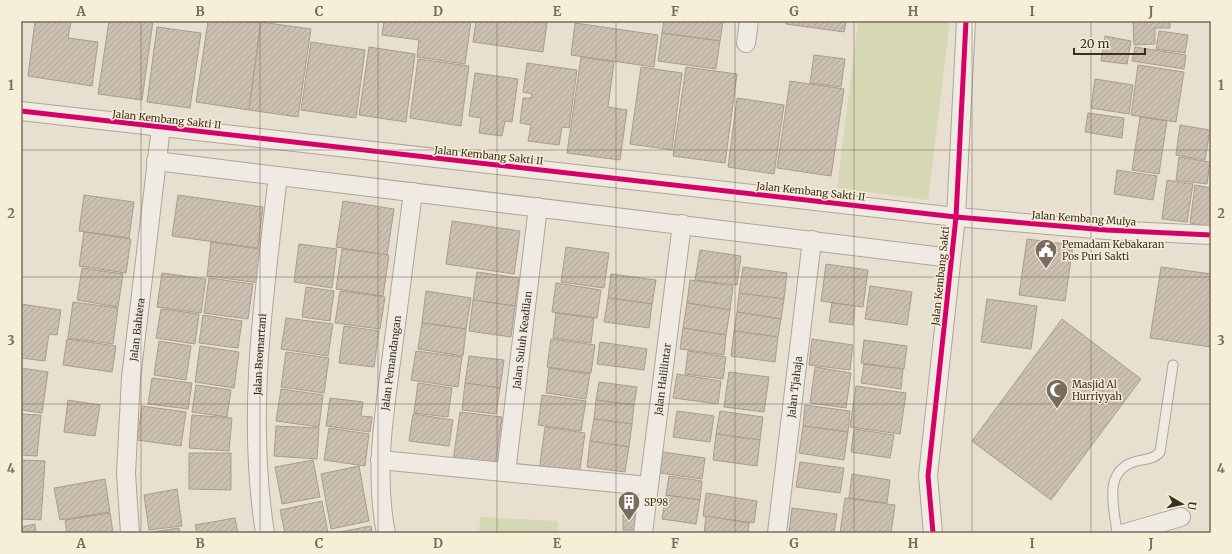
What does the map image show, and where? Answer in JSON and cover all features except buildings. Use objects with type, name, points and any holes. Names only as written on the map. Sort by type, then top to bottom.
[{"type":"street","points":[[746,43],[749,21]]},
{"type":"street","name":"Jalan Kembang Sakti","points":[[933,533],[928,476],[956,217],[966,21]]},
{"type":"street","name":"Jalan Kembang Sakti II","points":[[21,111],[956,217]]},
{"type":"street","name":"Jalan Bahtera","points":[[130,533],[126,473],[131,378],[161,127]]},
{"type":"street","points":[[156,161],[952,258]]},
{"type":"street","name":"Jalan Bromartani","points":[[265,533],[261,509],[257,452],[257,383],[261,320],[278,176]]},
{"type":"street","name":"Jalan Pemandangan","points":[[386,533],[383,516],[380,460],[413,192]]},
{"type":"street","name":"Jalan Suluh Keadilan","points":[[506,472],[538,207]]},
{"type":"street","name":"Jalan Kembang Mulya","points":[[956,217],[1106,230],[1211,235]]},
{"type":"street","name":"Jalan Halilintar","points":[[643,533],[682,224]]},
{"type":"street","name":"Jalan Tjahaja","points":[[777,533],[812,240]]},
{"type":"street","points":[[380,460],[648,486]]},
{"type":"street","points":[[1125,533],[1181,517]]},
{"type":"lane","points":[[1117,533],[1112,491],[1114,480],[1126,464],[1154,457],[1160,452],[1173,366]]},
{"type":"green space","points":[[858,21],[950,21],[928,200],[837,188]]},
{"type":"green space","points":[[480,517],[558,521],[557,533],[479,533]]},
{"type":"cycle path","points":[[933,533],[928,476],[956,217],[966,21]]},
{"type":"cycle path","points":[[21,111],[956,217],[1106,230],[1211,235]]},
{"type":"place","name":"Pemadam Kebakaran Pos Puri Sakti","points":[[1046,270]]},
{"type":"place","name":"Masjid Al Hurriyyah","points":[[1057,410]]},
{"type":"place","name":"SP98","points":[[629,522]]}]
